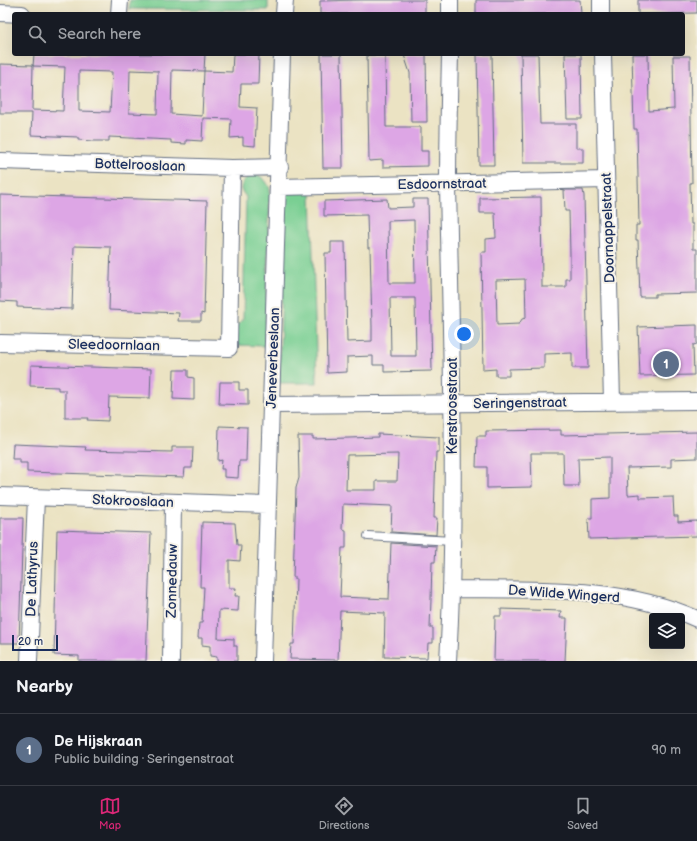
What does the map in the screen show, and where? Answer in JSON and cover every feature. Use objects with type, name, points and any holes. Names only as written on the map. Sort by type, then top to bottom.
[{"type":"street","points":[[120,0],[120,12]]},
{"type":"street","points":[[284,12],[285,0]]},
{"type":"street","points":[[450,0],[450,12]]},
{"type":"street","points":[[601,0],[601,12]]},
{"type":"street","points":[[0,13],[12,14]]},
{"type":"street","name":"Jeneverbeslaan","points":[[263,661],[266,505],[280,167],[282,56]]},
{"type":"street","name":"Kerstroosstraat","points":[[448,661],[452,589],[454,404],[448,184],[450,56]]},
{"type":"street","name":"Doornappelstraat","points":[[602,56],[612,401]]},
{"type":"street","name":"Bottelrooslaan","points":[[0,161],[232,168],[280,167]]},
{"type":"street","name":"Sleedoornlaan","points":[[0,343],[229,348],[232,168]]},
{"type":"street","name":"Esdoornstraat","points":[[278,187],[606,180]]},
{"type":"street","name":"Seringenstraat","points":[[271,405],[697,401]]},
{"type":"street","name":"Stokrooslaan","points":[[0,496],[266,505]]},
{"type":"street","name":"De Lathyrus","points":[[29,661],[36,498]]},
{"type":"street","name":"Zonnedauw","points":[[171,661],[173,502]]},
{"type":"street","name":"De Wilde Wingerd","points":[[452,589],[548,590],[616,595],[697,619]]},
{"type":"lane","points":[[368,536],[452,541]]},
{"type":"green space","points":[[130,0],[268,0],[268,10],[129,9]]},
{"type":"green space","points":[[253,175],[264,179],[270,189],[265,346],[236,345],[236,326],[243,320],[246,197],[241,190],[241,187],[244,180]]},
{"type":"green space","points":[[285,192],[311,192],[317,383],[279,383]]},
{"type":"building","points":[[425,0],[425,12],[320,12],[320,1]]},
{"type":"building","points":[[476,0],[580,0],[581,12],[476,12]]},
{"type":"building","points":[[638,0],[697,0],[697,13],[638,12]]},
{"type":"building","points":[[34,56],[205,56],[204,71],[232,72],[233,56],[259,56],[258,84],[241,84],[240,107],[257,108],[255,146],[243,145],[243,137],[230,138],[231,119],[203,118],[202,141],[186,140],[186,144],[171,143],[171,140],[109,137],[109,141],[93,141],[78,140],[78,137],[31,135],[32,113],[0,113],[0,64],[33,65],[32,110],[63,111],[65,67],[33,66]],"holes":[[[130,70],[158,71],[157,114],[129,113]],[[172,70],[204,71],[202,116],[171,114]],[[79,71],[112,72],[110,112],[79,111]]]},
{"type":"building","points":[[321,56],[341,56],[343,168],[323,168]]},
{"type":"building","points":[[367,56],[385,56],[386,127],[421,127],[421,151],[428,151],[428,166],[383,167],[383,160],[369,161]]},
{"type":"building","points":[[404,56],[426,56],[427,122],[411,122],[410,73]]},
{"type":"building","points":[[477,56],[492,56],[494,165],[479,165]]},
{"type":"building","points":[[521,56],[538,56],[540,124],[576,124],[576,148],[583,148],[583,163],[523,163]]},
{"type":"building","points":[[565,56],[581,56],[582,119],[567,119]]},
{"type":"building","points":[[632,56],[648,56],[649,111],[674,109],[673,56],[690,56],[692,183],[690,183],[691,224],[693,224],[693,249],[697,249],[697,293],[655,294],[655,297],[640,297],[638,240],[636,240],[636,225],[639,225],[637,129],[634,129]]},
{"type":"building","points":[[564,190],[583,190],[588,368],[572,368],[572,353],[544,354],[544,368],[509,369],[509,376],[496,376],[496,369],[483,370],[481,252],[486,252],[486,239],[496,238],[495,213],[480,213],[480,198],[541,197],[542,287],[566,287],[566,279],[570,279],[569,211],[565,211]],"holes":[[[525,279],[526,318],[522,319],[519,324],[497,325],[496,280]]]},
{"type":"building","points":[[0,195],[207,201],[204,314],[201,313],[201,321],[178,321],[179,313],[109,310],[111,247],[74,246],[72,309],[17,307],[17,302],[0,301]]},
{"type":"building","points":[[387,199],[388,208],[413,207],[413,199],[428,199],[432,371],[384,372],[384,365],[373,365],[373,356],[347,357],[347,372],[327,373],[325,253],[331,253],[331,242],[345,242],[347,342],[372,341],[372,327],[370,248],[368,248],[367,215],[324,216],[324,201]],"holes":[[[414,220],[415,283],[389,283],[388,221]],[[390,298],[415,298],[416,356],[391,356]]]},
{"type":"building","points":[[697,325],[697,344],[693,345],[694,375],[640,376],[638,327]]},
{"type":"building","points":[[31,365],[151,369],[150,398],[109,397],[108,421],[87,420],[88,418],[65,418],[65,390],[58,390],[58,387],[30,386]]},
{"type":"building","points":[[174,370],[188,370],[188,377],[194,378],[194,400],[173,399]]},
{"type":"building","points":[[220,382],[239,382],[239,390],[248,390],[248,405],[219,404]]},
{"type":"building","points":[[219,426],[247,427],[246,461],[239,461],[238,478],[224,477],[224,469],[221,469],[222,460],[218,461]]},
{"type":"building","points":[[561,430],[561,435],[697,432],[697,458],[671,459],[671,467],[627,468],[628,495],[640,494],[640,498],[673,497],[674,516],[678,516],[678,522],[697,521],[697,536],[589,539],[588,518],[592,518],[592,499],[610,498],[610,457],[578,458],[579,486],[564,486],[563,453],[531,453],[532,487],[487,488],[487,467],[476,467],[477,436],[486,436],[486,431]]},
{"type":"building","points":[[378,434],[439,437],[439,452],[436,452],[435,483],[434,518],[437,518],[436,535],[391,532],[392,506],[343,504],[342,529],[346,530],[346,548],[342,548],[340,597],[389,599],[391,543],[436,546],[435,562],[432,562],[430,628],[433,628],[433,643],[428,643],[427,658],[384,657],[385,613],[340,611],[338,660],[290,659],[291,644],[294,644],[296,578],[293,578],[296,488],[299,478],[298,436],[313,436],[313,439],[378,437]],"holes":[[[398,454],[397,481],[376,481],[376,490],[346,490],[347,455]]]},
{"type":"building","points":[[13,444],[86,447],[85,450],[172,452],[172,447],[193,447],[192,468],[185,468],[184,477],[27,472],[27,463],[20,463],[20,459],[12,459]]},
{"type":"building","points":[[0,518],[23,518],[19,643],[0,643]]},
{"type":"building","points":[[202,522],[235,523],[237,545],[241,545],[240,561],[229,560],[229,588],[236,588],[235,596],[239,596],[238,611],[219,610],[218,638],[234,639],[234,646],[237,646],[237,661],[217,661],[217,657],[210,656],[210,646],[202,645],[202,638],[198,638],[199,623],[202,623],[204,587],[200,587]]},
{"type":"building","points":[[57,530],[151,533],[146,661],[79,661],[79,656],[54,655]]},
{"type":"building","points":[[501,609],[561,611],[560,618],[567,618],[565,661],[494,661],[495,616],[501,616]]},
{"type":"place","name":"De Hijskraan","points":[[666,364]]}]
